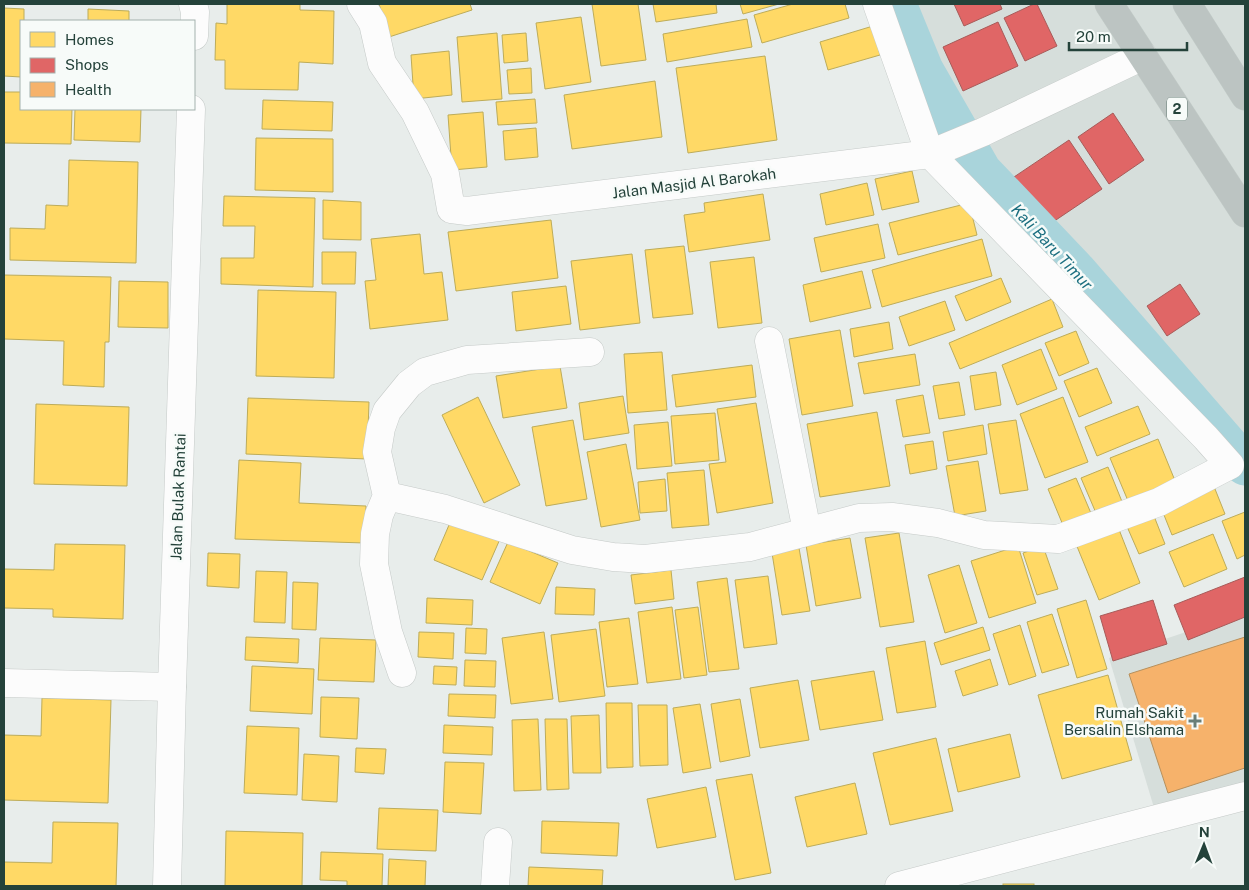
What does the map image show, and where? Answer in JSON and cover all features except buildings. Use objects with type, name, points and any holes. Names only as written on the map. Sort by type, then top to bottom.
[{"type":"highway","name":"2","points":[[1109,4],[1245,213]]},
{"type":"highway","points":[[1187,4],[1243,89]]},
{"type":"street","points":[[193,4],[194,20]]},
{"type":"street","name":"Jalan Masjid Al Barokah","points":[[361,4],[373,24],[382,63],[416,112],[445,174],[451,208],[467,211],[937,152],[1142,56]]},
{"type":"street","points":[[387,496],[445,508],[572,550],[614,557],[644,559],[750,548],[859,518],[892,517],[938,523],[984,535],[1058,539],[1159,502],[1237,460],[1206,438],[937,152],[877,4]]},
{"type":"street","name":"Jalan Bulak Rantai","points":[[167,886],[191,110]]},
{"type":"street","points":[[769,342],[808,531]]},
{"type":"street","points":[[402,673],[388,632],[374,564],[375,534],[379,514],[387,496],[376,452],[387,410],[409,384],[425,372],[467,360],[590,352]]},
{"type":"street","points":[[4,682],[172,687]]},
{"type":"street","points":[[899,886],[1245,796]]},
{"type":"street","points":[[495,886],[498,842]]},
{"type":"shaded area","points":[[917,4],[1245,4],[1245,477],[968,152]]},
{"type":"shaded area","name":"Rumah Sakit Bersalin Elshama","points":[[1245,612],[1245,803],[1158,821],[1109,658]]},
{"type":"waterway","name":"Kali Baru Timur","points":[[896,4],[923,70],[981,171],[1076,271],[1245,465]]},
{"type":"place","name":"Rumah Sakit Bersalin Elshama","points":[[1195,721]]}]
